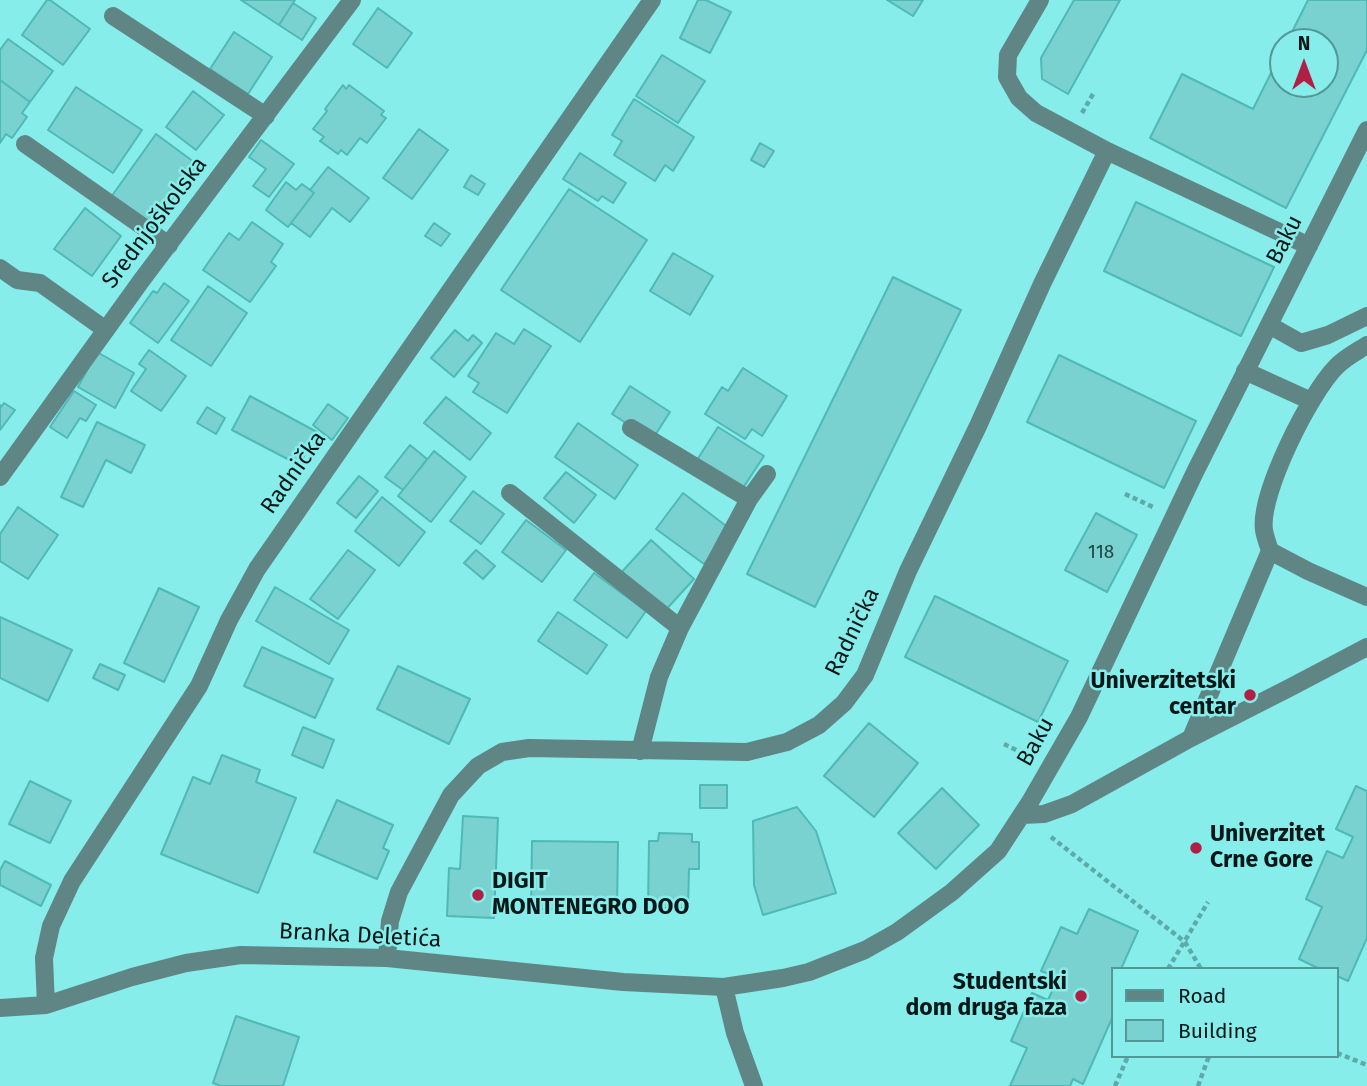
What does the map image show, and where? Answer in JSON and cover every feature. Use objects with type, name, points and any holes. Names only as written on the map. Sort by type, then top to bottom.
[{"type":"street","name":"Srednjoškolska","points":[[0,477],[352,0]]},
{"type":"street","name":"Radnička","points":[[46,1005],[44,958],[51,926],[72,881],[199,686],[229,620],[257,569],[652,0]]},
{"type":"street","points":[[1040,0],[1008,55],[1007,77],[1019,98],[1036,113],[1107,151],[1309,246]]},
{"type":"street","points":[[113,16],[265,116]]},
{"type":"street","name":"Baku","points":[[724,987],[809,972],[865,950],[897,932],[953,892],[998,851],[1079,717],[1245,371],[1366,136]]},
{"type":"street","points":[[25,144],[169,245]]},
{"type":"street","name":"Radnička","points":[[387,958],[390,921],[399,892],[451,795],[478,766],[502,752],[529,748],[747,752],[787,742],[819,725],[844,704],[865,675],[908,571],[1107,151]]},
{"type":"street","points":[[0,268],[17,281],[40,284],[106,330]]},
{"type":"street","points":[[1269,325],[1301,343],[1328,335],[1367,316]]},
{"type":"street","points":[[1191,738],[1270,551],[1264,530],[1266,504],[1275,474],[1322,382],[1337,365],[1367,345]]},
{"type":"street","points":[[1245,371],[1311,401]]},
{"type":"street","points":[[631,428],[750,499]]},
{"type":"street","points":[[640,751],[659,677],[680,628],[750,499],[767,474]]},
{"type":"street","points":[[510,494],[680,628]]},
{"type":"street","points":[[1270,551],[1367,597]]},
{"type":"street","points":[[1022,815],[1044,814],[1072,804],[1191,738],[1367,647]]},
{"type":"street","name":"Branka Deletića","points":[[0,1008],[46,1005],[186,963],[241,955],[387,958],[623,982],[724,987]]},
{"type":"street","points":[[724,987],[735,1033],[754,1086]]},
{"type":"path","points":[[1125,494],[1174,517]]},
{"type":"path","points":[[1004,744],[1031,758]]},
{"type":"path","points":[[1050,836],[1185,942],[1200,967]]},
{"type":"path","points":[[1169,967],[1208,902]]},
{"type":"path","points":[[1339,1054],[1367,1065]]},
{"type":"path","points":[[1115,1086],[1127,1058]]},
{"type":"path","points":[[1198,1086],[1208,1058]]},
{"type":"building","points":[[47,0],[90,29],[63,65],[22,35]]},
{"type":"building","points":[[241,0],[295,0],[279,25]]},
{"type":"building","points":[[698,0],[706,0],[731,12],[710,53],[680,38]]},
{"type":"building","points":[[887,0],[923,0],[913,16]]},
{"type":"building","points":[[1074,0],[1120,0],[1068,94],[1042,79],[1041,58]]},
{"type":"building","points":[[1308,0],[1367,0],[1367,50],[1286,208],[1150,138],[1182,74],[1253,109],[1269,77],[1269,98],[1339,98],[1339,28],[1294,28]]},
{"type":"building","points":[[293,3],[316,18],[302,40],[279,25]]},
{"type":"building","points":[[378,8],[412,33],[387,68],[353,44]]},
{"type":"building","points":[[234,32],[272,57],[248,94],[210,69]]},
{"type":"building","points":[[8,39],[53,71],[30,102],[0,80],[0,50]]},
{"type":"building","points":[[662,55],[705,81],[678,123],[636,96]]},
{"type":"building","points":[[0,80],[30,102],[22,113],[27,117],[12,138],[6,134],[0,143]]},
{"type":"building","points":[[343,85],[346,89],[349,85],[384,111],[381,115],[386,118],[367,143],[360,138],[347,155],[341,150],[338,154],[320,141],[324,137],[313,129]]},
{"type":"building","points":[[76,87],[142,130],[113,173],[48,130]]},
{"type":"building","points":[[193,91],[224,115],[196,150],[166,127]]},
{"type":"building","points":[[634,99],[694,137],[673,171],[665,165],[655,181],[614,155],[622,141],[612,135]]},
{"type":"building","points":[[419,129],[448,150],[412,199],[383,178]]},
{"type":"building","points":[[156,134],[198,165],[152,227],[111,197]]},
{"type":"building","points":[[261,140],[294,164],[269,197],[253,186],[266,169],[249,157]]},
{"type":"building","points":[[760,143],[774,151],[764,167],[751,160]]},
{"type":"building","points":[[580,153],[626,183],[613,203],[602,196],[598,201],[563,179]]},
{"type":"building","points":[[328,167],[369,198],[350,222],[332,208],[310,237],[291,223],[314,193],[310,190]]},
{"type":"building","points":[[471,175],[485,184],[478,195],[464,187]]},
{"type":"building","points":[[286,182],[296,190],[302,184],[314,193],[288,227],[266,210]]},
{"type":"building","points":[[569,189],[647,240],[580,342],[501,290]]},
{"type":"building","points":[[1136,202],[1274,267],[1241,336],[1104,271]]},
{"type":"building","points":[[85,208],[121,236],[92,276],[54,249]]},
{"type":"building","points":[[252,222],[283,244],[271,262],[276,266],[250,302],[203,270],[229,233],[239,240]]},
{"type":"building","points":[[434,223],[450,234],[441,246],[425,236]]},
{"type":"building","points":[[673,253],[713,276],[690,315],[650,291]]},
{"type":"building","points":[[893,277],[961,310],[815,607],[747,574]]},
{"type":"building","points":[[164,283],[189,301],[158,343],[130,323],[153,291],[157,293]]},
{"type":"building","points":[[208,286],[247,313],[211,366],[171,340]]},
{"type":"building","points":[[524,329],[551,346],[507,413],[473,392],[479,383],[468,376],[496,333],[514,344]]},
{"type":"building","points":[[455,330],[468,341],[473,335],[482,343],[454,377],[431,358]]},
{"type":"building","points":[[149,350],[186,376],[161,411],[131,391],[146,369],[139,364]]},
{"type":"building","points":[[97,352],[134,373],[115,408],[78,387]]},
{"type":"building","points":[[1059,355],[1196,421],[1164,488],[1027,422]]},
{"type":"building","points":[[743,368],[787,396],[762,436],[752,429],[745,439],[705,414],[722,387],[728,391]]},
{"type":"building","points":[[630,386],[670,412],[652,440],[612,414]]},
{"type":"building","points":[[74,391],[96,405],[86,421],[80,418],[67,438],[50,427]]},
{"type":"building","points":[[250,396],[317,432],[299,465],[232,430]]},
{"type":"building","points":[[446,397],[491,433],[470,460],[424,423]]},
{"type":"building","points":[[4,403],[15,410],[0,430],[0,405],[1,407]]},
{"type":"building","points":[[328,404],[348,418],[332,440],[313,425]]},
{"type":"building","points":[[207,407],[225,418],[216,434],[197,423]]},
{"type":"building","points":[[97,422],[145,445],[131,473],[106,460],[83,507],[61,497]]},
{"type":"building","points":[[578,423],[638,465],[615,499],[555,457]]},
{"type":"building","points":[[718,427],[764,456],[743,488],[697,460]]},
{"type":"building","points":[[410,445],[427,459],[403,490],[385,477]]},
{"type":"building","points":[[434,451],[466,477],[431,522],[398,496]]},
{"type":"building","points":[[566,472],[596,495],[574,523],[544,498]]},
{"type":"building","points":[[359,476],[378,491],[356,518],[337,503]]},
{"type":"building","points":[[473,491],[504,514],[481,544],[450,521]]},
{"type":"building","points":[[683,493],[730,529],[704,564],[656,529]]},
{"type":"building","points":[[382,497],[425,532],[399,566],[355,531]]},
{"type":"building","points":[[18,507],[58,535],[28,579],[0,561],[0,534]]},
{"type":"building","points":[[1096,513],[1137,535],[1107,592],[1065,570]]},
{"type":"building","points":[[526,520],[566,550],[542,582],[502,552]]},
{"type":"building","points":[[651,540],[694,579],[662,614],[619,575]]},
{"type":"building","points":[[348,550],[375,570],[338,619],[310,599]]},
{"type":"building","points":[[476,550],[495,566],[483,579],[464,563]]},
{"type":"building","points":[[594,573],[646,611],[627,638],[574,600]]},
{"type":"building","points":[[275,587],[349,630],[329,664],[256,621]]},
{"type":"building","points":[[159,588],[199,607],[164,682],[124,663]]},
{"type":"building","points":[[935,596],[1068,661],[1038,722],[905,657]]},
{"type":"building","points":[[558,612],[607,645],[587,674],[538,641]]},
{"type":"building","points":[[0,617],[72,650],[48,701],[0,678]]},
{"type":"building","points":[[262,647],[333,679],[315,718],[244,686]]},
{"type":"building","points":[[100,664],[125,675],[118,690],[93,678]]},
{"type":"building","points":[[398,666],[470,699],[449,744],[377,709]]},
{"type":"building","points":[[869,723],[918,763],[874,817],[824,776]]},
{"type":"building","points":[[303,727],[334,740],[323,768],[292,755]]},
{"type":"building","points":[[222,755],[260,770],[256,782],[296,798],[258,893],[161,854],[193,777],[210,784]]},
{"type":"building","points":[[30,781],[71,801],[50,843],[9,824]]},
{"type":"building","points":[[700,785],[727,785],[727,808],[700,808]]},
{"type":"building","points":[[1356,786],[1367,791],[1367,938],[1348,981],[1339,977],[1339,967],[1316,967],[1299,959],[1322,907],[1306,899],[1327,851],[1343,858],[1353,837],[1336,829]]},
{"type":"building","points":[[942,788],[979,825],[936,869],[898,833]]},
{"type":"building","points":[[337,800],[393,825],[383,848],[389,851],[377,879],[314,852]]},
{"type":"building","points":[[797,807],[816,831],[836,893],[763,915],[754,885],[753,821]]},
{"type":"building","points":[[463,816],[498,818],[494,918],[447,916],[449,868],[460,869]]},
{"type":"building","points":[[659,833],[692,834],[692,842],[699,842],[699,869],[689,869],[688,908],[648,908],[649,841],[658,841]]},
{"type":"building","points":[[532,841],[618,842],[617,910],[531,909]]},
{"type":"building","points":[[5,861],[51,885],[41,906],[0,885],[0,870]]},
{"type":"building","name":"Studentski dom druga faza","points":[[1089,909],[1138,931],[1122,967],[1112,967],[1112,1018],[1083,1084],[1073,1079],[1070,1086],[1010,1086],[1027,1048],[1011,1041],[1032,993],[1048,1000],[1058,978],[1041,971],[1061,927],[1077,934]]},
{"type":"building","points":[[236,1016],[299,1037],[283,1086],[221,1086],[213,1083]]},
{"type":"place","name":"Univerzitetski centar","points":[[1250,695]]},
{"type":"place","name":"Univerzitet Crne Gore","points":[[1196,848]]},
{"type":"place","name":"DIGIT MONTENEGRO DOO","points":[[478,895]]},
{"type":"place","name":"Studentski dom druga faza","points":[[1081,996]]}]
